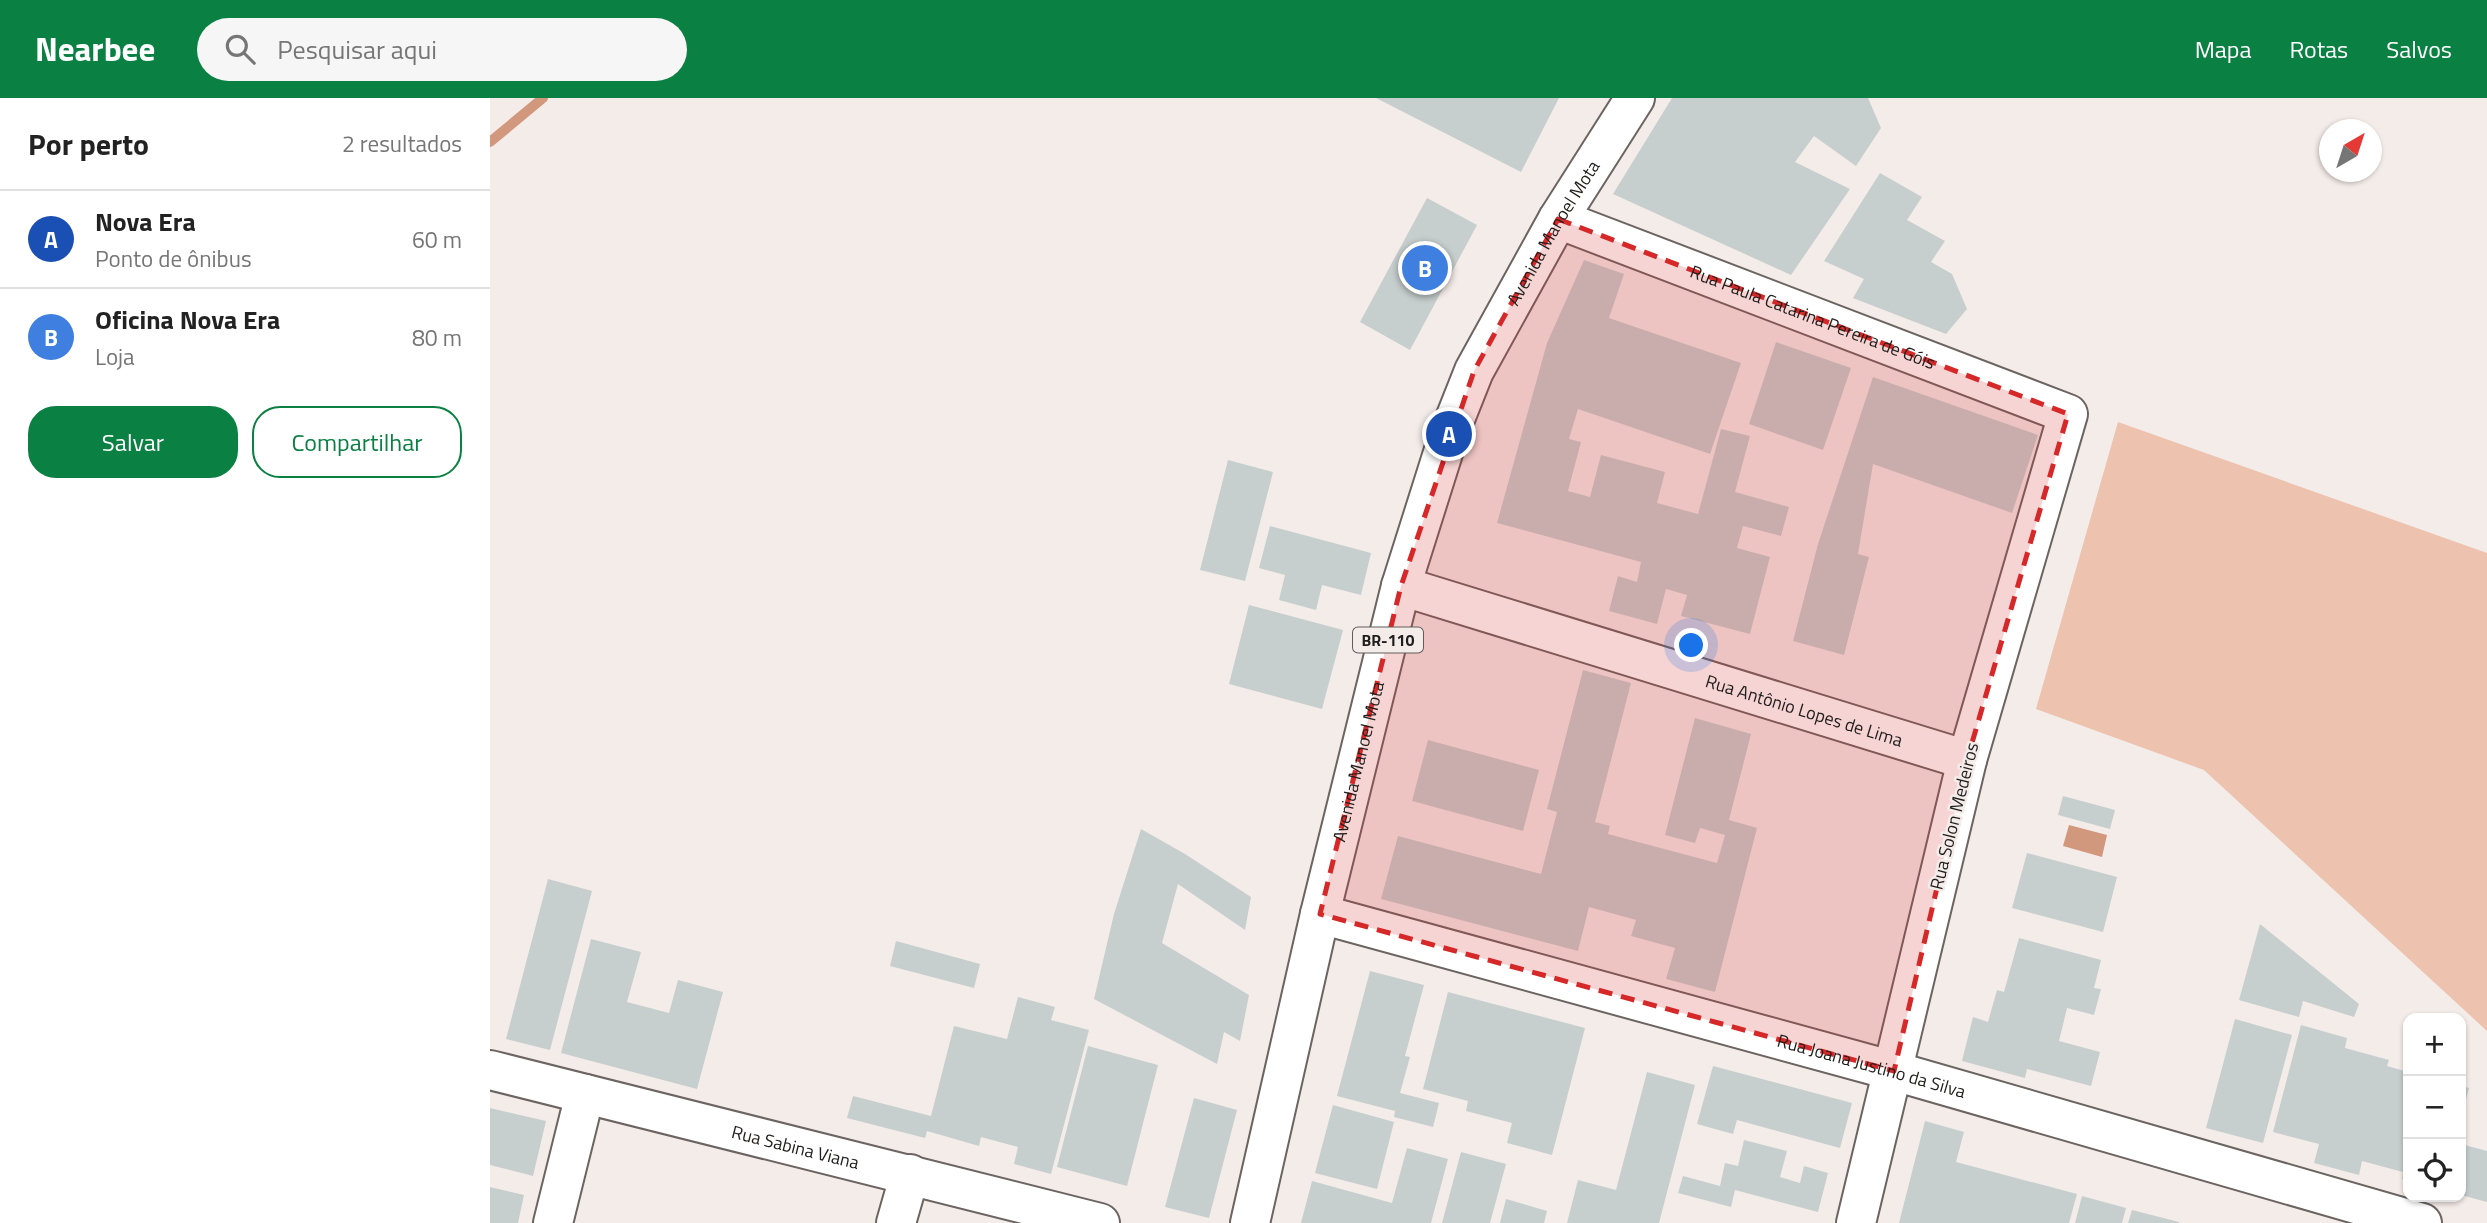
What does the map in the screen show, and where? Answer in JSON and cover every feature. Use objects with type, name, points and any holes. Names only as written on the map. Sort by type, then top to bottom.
[{"type":"street","name":"Avenida Manoel Mota","points":[[1250,1223],[1320,914],[1401,586],[1449,434],[1474,371],[1558,219],[1635,98]]},
{"type":"street","name":"Rua Paula Catarina Pereira de Góis","points":[[1558,219],[2068,414]]},
{"type":"street","name":"Rua Solon Medeiros","points":[[1856,1223],[1966,761],[2068,414]]},
{"type":"street","name":"Rua Antônio Lopes de Lima","points":[[1401,586],[1966,761]]},
{"type":"street","name":"Rua Joana Justino da Silva","points":[[1320,914],[1894,1071],[2422,1223]]},
{"type":"street","name":"Rua Sabina Viana","points":[[490,1070],[1100,1223]]},
{"type":"street","points":[[553,1223],[585,1094]]},
{"type":"street","points":[[896,1223],[910,1174]]},
{"type":"highlighted area","points":[[1558,219],[2068,414],[1967,760],[1894,1071],[1320,914],[1401,586],[1474,371]]},
{"type":"shaded area","points":[[2118,422],[2487,553],[2487,1031],[2204,770],[2036,709]]},
{"type":"shaded area","points":[[2069,825],[2107,835],[2102,857],[2063,846]]},
{"type":"building","points":[[1376,98],[1559,98],[1521,172]]},
{"type":"building","points":[[1672,98],[1868,98],[1881,128],[1856,166],[1814,136],[1795,162],[1850,189],[1791,275],[1613,194]]},
{"type":"building","points":[[1880,173],[1922,197],[1907,220],[1945,241],[1931,262],[1952,274],[1967,309],[1946,334],[1853,298],[1864,279],[1824,261]]},
{"type":"building","points":[[1427,198],[1477,225],[1410,350],[1360,322]]},
{"type":"building","points":[[1584,260],[1624,274],[1609,318],[1741,363],[1710,454],[1578,409],[1569,439],[1581,442],[1568,491],[1590,497],[1601,455],[1665,472],[1657,503],[1698,514],[1721,429],[1750,436],[1735,492],[1789,507],[1781,536],[1743,526],[1737,548],[1770,557],[1750,634],[1681,616],[1687,595],[1666,589],[1657,624],[1609,611],[1618,576],[1637,582],[1641,562],[1497,523],[1547,343]]},
{"type":"building","points":[[1776,342],[1851,368],[1823,450],[1749,424]]},
{"type":"building","points":[[1873,377],[2038,435],[2012,513],[1873,464],[1858,554],[1869,557],[1844,655],[1793,641],[1818,544]]},
{"type":"building","points":[[1228,460],[1273,472],[1245,581],[1200,570]]},
{"type":"building","points":[[1270,526],[1371,553],[1361,595],[1322,585],[1316,610],[1279,600],[1285,575],[1259,568]]},
{"type":"building","points":[[1249,605],[1343,630],[1322,709],[1229,684]]},
{"type":"building","points":[[1583,670],[1631,683],[1595,822],[1610,826],[1608,834],[1717,863],[1725,835],[1700,828],[1695,843],[1665,835],[1695,718],[1751,734],[1729,820],[1757,828],[1715,992],[1666,979],[1675,948],[1631,936],[1636,920],[1589,907],[1578,951],[1381,899],[1398,836],[1541,874],[1557,812],[1547,809]]},
{"type":"building","points":[[1428,740],[1539,770],[1523,831],[1412,801]]},
{"type":"building","points":[[2063,796],[2115,810],[2110,829],[2058,815]]},
{"type":"building","points":[[1141,829],[1251,897],[1245,930],[1178,884],[1162,943],[1249,995],[1240,1041],[1224,1032],[1217,1064],[1094,999],[1114,914]]},
{"type":"building","points":[[2027,853],[2117,877],[2103,932],[2012,908]]},
{"type":"building","points":[[548,879],[592,891],[550,1050],[506,1039]]},
{"type":"building","points":[[2260,924],[2359,1004],[2354,1017],[2303,1001],[2299,1017],[2239,1000]]},
{"type":"building","points":[[2019,938],[2101,960],[2094,988],[2101,989],[2094,1015],[2067,1008],[2059,1041],[2100,1052],[2091,1086],[2027,1069],[2025,1078],[1962,1061],[1973,1017],[1988,1022],[1997,990],[2004,992]]},
{"type":"building","points":[[591,939],[641,952],[627,1002],[669,1013],[678,980],[723,992],[697,1089],[561,1053]]},
{"type":"building","points":[[896,941],[980,964],[974,988],[890,966]]},
{"type":"building","points":[[1370,971],[1424,985],[1405,1056],[1410,1057],[1400,1093],[1439,1103],[1433,1127],[1394,1117],[1395,1111],[1337,1096]]},
{"type":"building","points":[[1448,992],[1585,1028],[1552,1155],[1507,1143],[1512,1123],[1466,1111],[1468,1101],[1423,1089]]},
{"type":"building","points":[[1018,997],[1055,1007],[1051,1020],[1089,1030],[1051,1174],[1014,1164],[1018,1147],[981,1137],[979,1146],[927,1131],[925,1138],[847,1118],[853,1096],[931,1116],[954,1026],[1007,1039]]},
{"type":"building","points":[[2235,1019],[2292,1035],[2263,1143],[2206,1128]]},
{"type":"building","points":[[2301,1025],[2347,1038],[2345,1048],[2389,1060],[2387,1066],[2403,1071],[2403,1172],[2362,1161],[2359,1175],[2314,1163],[2319,1144],[2273,1132]]},
{"type":"building","points":[[1088,1046],[1158,1065],[1127,1186],[1057,1167]]},
{"type":"building","points":[[1713,1066],[1852,1103],[1840,1148],[1737,1120],[1733,1134],[1697,1124]]},
{"type":"building","points":[[1647,1072],[1695,1085],[1659,1223],[1567,1223],[1578,1180],[1616,1190]]},
{"type":"building","points":[[1194,1098],[1237,1110],[1209,1218],[1165,1207]]},
{"type":"building","points":[[1333,1105],[1394,1122],[1377,1189],[1315,1173]]},
{"type":"building","points":[[490,1108],[546,1121],[533,1176],[490,1165]]},
{"type":"building","points":[[1925,1121],[1964,1132],[1956,1162],[2077,1194],[2069,1223],[1899,1223]]},
{"type":"building","points":[[1744,1140],[1787,1151],[1780,1177],[1800,1183],[1804,1166],[1828,1173],[1818,1212],[1735,1190],[1731,1207],[1678,1193],[1683,1176],[1720,1186],[1725,1163],[1738,1166]]},
{"type":"building","points":[[2466,1145],[2487,1151],[2487,1202],[2466,1196]]},
{"type":"building","points":[[1407,1148],[1448,1159],[1431,1223],[1301,1223],[1312,1181],[1392,1203]]},
{"type":"building","points":[[1461,1152],[1506,1164],[1490,1223],[1442,1223]]},
{"type":"building","points":[[490,1187],[524,1195],[518,1223],[490,1223]]},
{"type":"building","points":[[2082,1196],[2126,1208],[2122,1223],[2075,1223]]},
{"type":"building","points":[[1506,1199],[1547,1211],[1544,1223],[1500,1223]]},
{"type":"building","points":[[2132,1210],[2179,1222],[2179,1223],[2128,1223]]},
{"type":"waterway","points":[[490,142],[543,98]]},
{"type":"place","name":"Oficina Nova Era","points":[[1425,268]]},
{"type":"place","name":"Nova Era","points":[[1449,434]]}]
